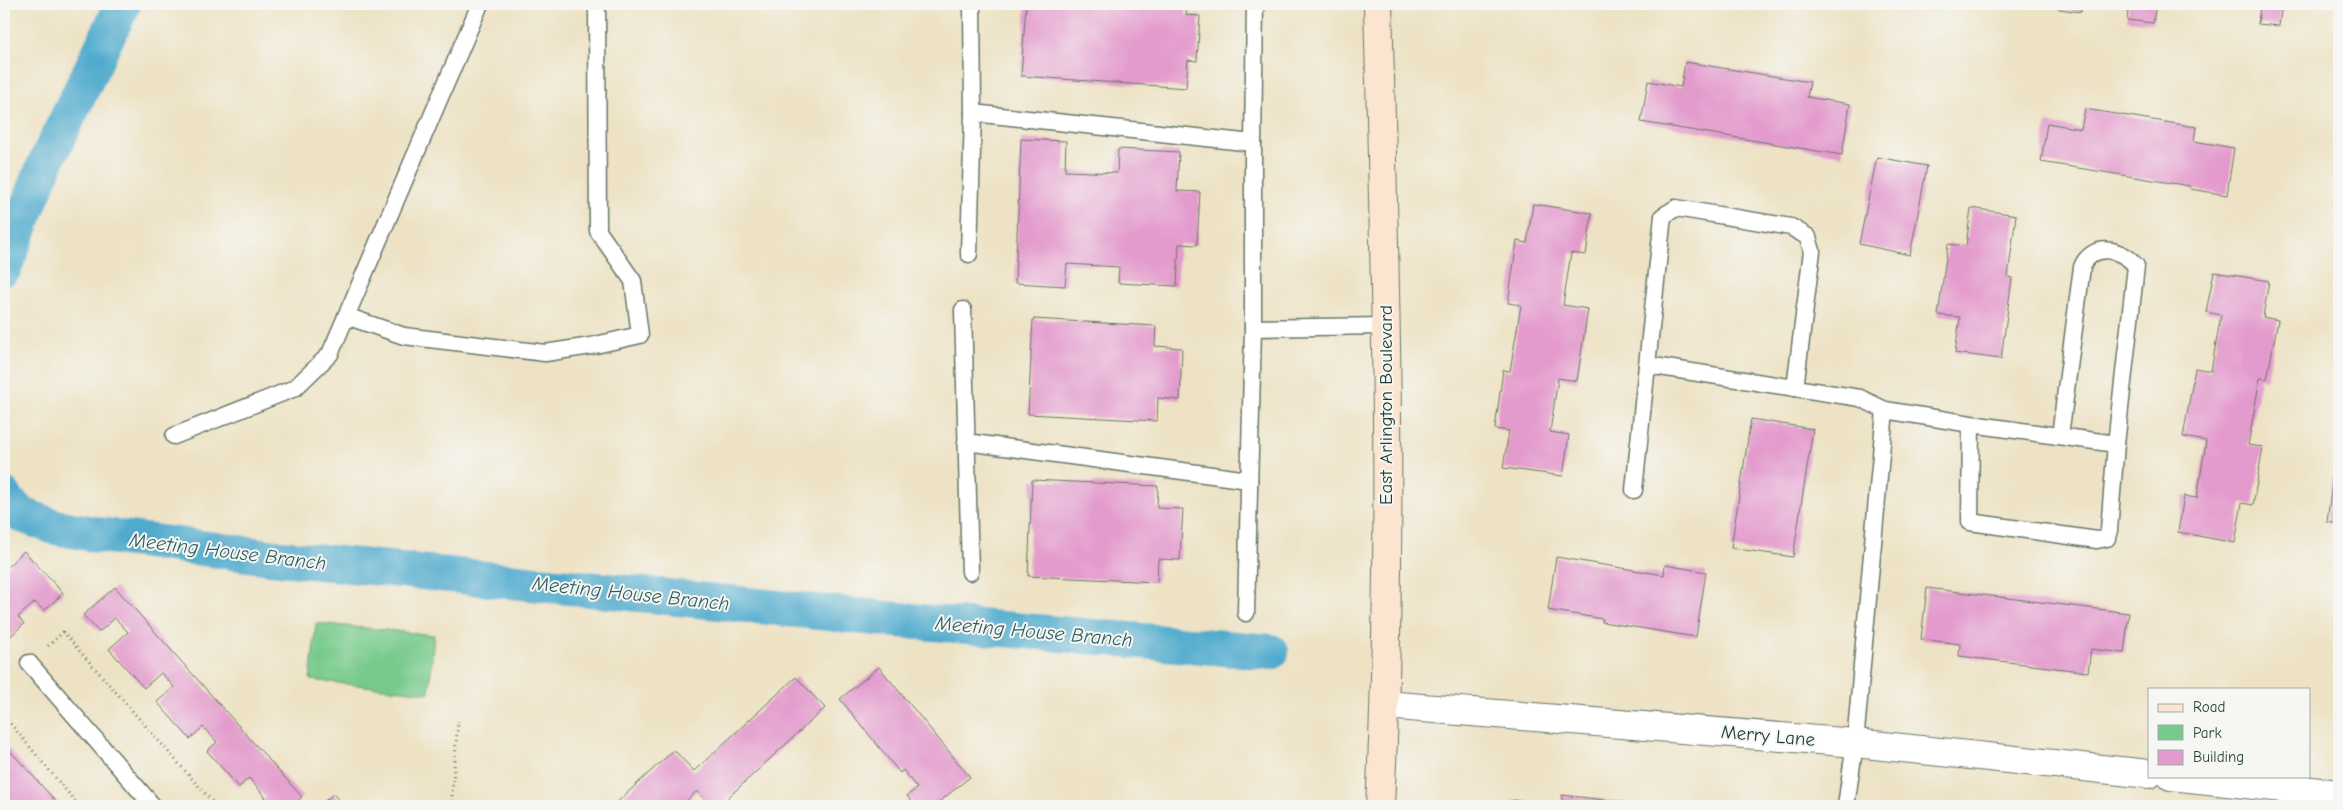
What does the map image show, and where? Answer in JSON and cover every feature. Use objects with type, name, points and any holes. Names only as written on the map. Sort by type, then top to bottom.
[{"type":"main road","name":"East Arlington Boulevard","points":[[1378,4],[1386,326],[1385,705],[1380,806]]},
{"type":"street","name":"Merry Lane","points":[[1385,705],[1855,742],[2148,774]]},
{"type":"street","points":[[2190,778],[2339,794]]},
{"type":"lane","points":[[174,436],[295,388],[330,354],[480,4]]},
{"type":"lane","points":[[346,316],[404,336],[546,353],[592,346],[640,335],[633,281],[598,231],[597,4]]},
{"type":"lane","points":[[969,254],[973,113],[972,4]]},
{"type":"lane","points":[[1246,613],[1254,328],[1253,143],[1255,4]]},
{"type":"lane","points":[[973,113],[1253,143]]},
{"type":"lane","points":[[1634,490],[1663,216],[1676,208],[1685,209],[1791,227],[1808,238],[1812,251],[1795,388]]},
{"type":"lane","points":[[1971,424],[1970,522],[2097,540],[2106,538],[2109,530],[2116,444],[2136,266],[2130,258],[2112,250],[2092,253],[2085,260],[2082,267],[2060,436]]},
{"type":"lane","points":[[963,310],[970,572]]},
{"type":"lane","points":[[1254,328],[1386,326]]},
{"type":"lane","points":[[1647,365],[1860,398],[1885,410],[2116,444]]},
{"type":"lane","points":[[1846,806],[1855,742],[1885,410]]},
{"type":"lane","points":[[966,442],[1249,480]]},
{"type":"lane","points":[[29,663],[153,806]]},
{"type":"path","points":[[4,685],[64,632],[216,806]]},
{"type":"path","points":[[4,716],[79,806]]},
{"type":"path","points":[[451,806],[458,721]]},
{"type":"green space","points":[[316,623],[434,635],[429,693],[310,680]]},
{"type":"building","points":[[1026,4],[1187,4],[1186,15],[1200,16],[1197,61],[1188,60],[1186,88],[1021,76]]},
{"type":"building","points":[[2059,4],[2082,4],[2081,12],[2059,9]]},
{"type":"building","points":[[2129,4],[2156,4],[2153,23],[2127,20]]},
{"type":"building","points":[[2260,4],[2282,4],[2279,26],[2258,24]]},
{"type":"building","points":[[1685,62],[1810,82],[1807,97],[1850,104],[1842,155],[1641,122],[1648,81],[1681,87]]},
{"type":"building","points":[[2085,109],[2196,127],[2194,141],[2234,148],[2227,195],[2190,189],[2190,186],[2041,162],[2047,123],[2081,129]]},
{"type":"building","points":[[1021,139],[1066,141],[1065,171],[1117,173],[1118,149],[1179,152],[1177,191],[1200,192],[1197,245],[1179,244],[1177,286],[1118,283],[1119,267],[1067,264],[1065,286],[1015,283]]},
{"type":"building","points":[[1877,157],[1927,166],[1910,255],[1859,244]]},
{"type":"building","points":[[1533,204],[1592,213],[1586,255],[1571,253],[1563,305],[1588,309],[1577,381],[1558,378],[1550,432],[1569,435],[1563,476],[1503,468],[1509,431],[1495,429],[1503,370],[1510,371],[1521,305],[1508,303],[1517,241],[1527,243]]},
{"type":"building","points":[[1971,208],[2016,215],[2008,277],[2012,278],[2001,359],[1955,353],[1960,317],[1938,315],[1948,244],[1966,246]]},
{"type":"building","points":[[2214,272],[2269,281],[2263,317],[2278,320],[2267,379],[2260,378],[2248,445],[2263,447],[2253,505],[2242,503],[2235,543],[2178,532],[2184,496],[2197,498],[2206,441],[2183,437],[2195,368],[2211,371],[2221,315],[2206,312]]},
{"type":"building","points":[[1033,319],[1156,326],[1155,346],[1182,348],[1180,400],[1158,398],[1157,421],[1028,414]]},
{"type":"building","points":[[1751,419],[1813,429],[1793,557],[1731,548]]},
{"type":"building","points":[[2335,461],[2339,462],[2339,524],[2327,522]]},
{"type":"building","points":[[1032,480],[1158,486],[1157,508],[1183,509],[1180,560],[1158,559],[1157,582],[1028,576]]},
{"type":"building","points":[[24,551],[63,593],[44,611],[35,602],[18,617],[24,624],[4,642],[4,570]]},
{"type":"building","points":[[1556,557],[1664,575],[1665,565],[1706,572],[1696,637],[1602,622],[1603,619],[1548,610]]},
{"type":"building","points":[[115,587],[302,797],[292,806],[257,806],[266,798],[249,778],[239,787],[207,751],[217,742],[203,727],[190,739],[157,702],[174,687],[161,673],[144,688],[109,649],[128,632],[115,618],[99,632],[83,615]]},
{"type":"building","points":[[1927,588],[2129,613],[2124,653],[2091,649],[2088,672],[1959,656],[1960,644],[1921,639]]},
{"type":"building","points":[[879,667],[970,777],[934,806],[915,806],[907,796],[917,788],[903,770],[900,773],[840,699]]},
{"type":"building","points":[[796,677],[825,708],[719,806],[711,806],[697,791],[681,806],[613,806],[674,750],[694,771]]},
{"type":"building","points":[[4,744],[60,806],[4,806]]},
{"type":"building","points":[[333,794],[344,806],[319,806]]},
{"type":"building","points":[[1562,795],[1623,802],[1622,806],[1562,806]]},
{"type":"building","points":[[1513,800],[1559,805],[1559,806],[1513,806]]},
{"type":"waterway","name":"Meeting House Branch","points":[[4,268],[44,166],[123,4]]},
{"type":"waterway","name":"Meeting House Branch","points":[[4,495],[7,501],[22,515],[55,527],[99,535],[270,557],[897,620],[1271,652]]}]
